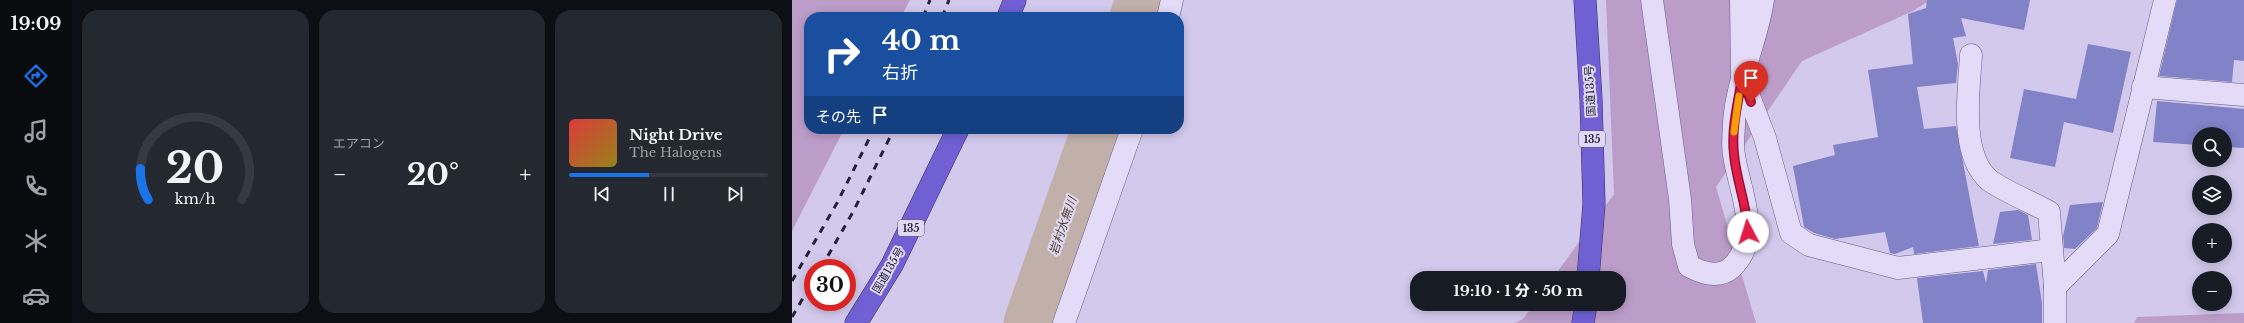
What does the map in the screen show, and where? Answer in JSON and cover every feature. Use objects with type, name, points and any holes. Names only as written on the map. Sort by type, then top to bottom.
[{"type":"highway","points":[[1010,12],[1015,0]]},
{"type":"highway","name":"国道135号","points":[[1585,0],[1591,99],[1594,204],[1589,271]]},
{"type":"highway","name":"国道135号","points":[[856,323],[892,265],[956,134]]},
{"type":"highway","points":[[1583,323],[1585,311]]},
{"type":"street","points":[[1169,12],[1172,0]]},
{"type":"street","points":[[1652,0],[1680,199],[1683,244],[1689,266],[1702,273],[1717,275],[1728,271],[1738,261],[1745,248],[1748,232],[1747,216],[1734,154],[1734,120],[1742,78],[1763,0]]},
{"type":"street","points":[[1741,0],[1742,78],[1765,138],[1791,233],[1809,245],[1898,268],[2051,250]]},
{"type":"street","points":[[2055,287],[2108,234],[2165,0]]},
{"type":"street","points":[[1971,55],[1967,110],[1970,138],[1977,165],[1990,180],[2049,212],[2055,287],[2055,323]]},
{"type":"street","points":[[2143,87],[2244,95]]},
{"type":"street","points":[[1064,323],[1130,134]]},
{"type":"shaded area","points":[[792,0],[910,0],[904,12],[804,12],[804,134],[841,134],[792,231]]},
{"type":"shaded area","points":[[1606,0],[1930,0],[1913,11],[1802,61],[1716,187],[1756,323],[1515,323],[1523,319],[1529,311],[1626,311],[1626,271],[1558,271],[1614,194]]},
{"type":"shaded area","points":[[2244,313],[2244,323],[2134,323],[2137,317]]},
{"type":"building","points":[[1927,0],[2030,0],[2024,30],[1961,18],[1966,36],[1953,38],[1958,64],[1956,83],[1917,87],[1924,129],[1956,126],[1979,246],[1914,254],[1913,247],[1895,254],[1890,253],[1885,232],[1835,239],[1814,233],[1804,227],[1793,166],[1835,155],[1833,145],[1878,137],[1868,70],[1913,64],[1908,14],[1926,8]]},
{"type":"building","points":[[2177,0],[2244,0],[2244,61],[2234,60],[2232,82],[2159,76]]},
{"type":"building","points":[[2088,44],[2131,52],[2113,133],[2064,122],[2055,167],[2010,158],[2024,89],[2076,99]]},
{"type":"building","points":[[2157,101],[2244,109],[2244,148],[2232,147],[2232,127],[2192,127],[2192,145],[2153,142]]},
{"type":"building","points":[[2103,202],[2097,228],[2075,249],[2064,248],[2063,236],[2070,205]]},
{"type":"building","points":[[2018,210],[2028,215],[2032,240],[1993,244],[2000,212]]},
{"type":"building","points":[[2036,264],[2042,303],[2042,323],[1923,323],[1917,278],[1983,271],[1986,283],[1988,270]]},
{"type":"waterway","name":"岩村水無川","points":[[1137,12],[1141,0]]},
{"type":"waterway","name":"岩村水無川","points":[[1029,323],[1095,134]]},
{"type":"railway","points":[[925,12],[930,0]]},
{"type":"railway","points":[[944,12],[949,0]]},
{"type":"railway","points":[[792,281],[837,203],[872,134]]},
{"type":"railway","points":[[826,259],[853,212],[892,134]]},
{"type":"railway","points":[[792,317],[804,296]]},
{"type":"slow traffic","points":[[1734,132],[1734,120],[1739,96]]},
{"type":"route","points":[[1748,232],[1747,216],[1734,154],[1734,120],[1742,78],[1751,102]]}]
